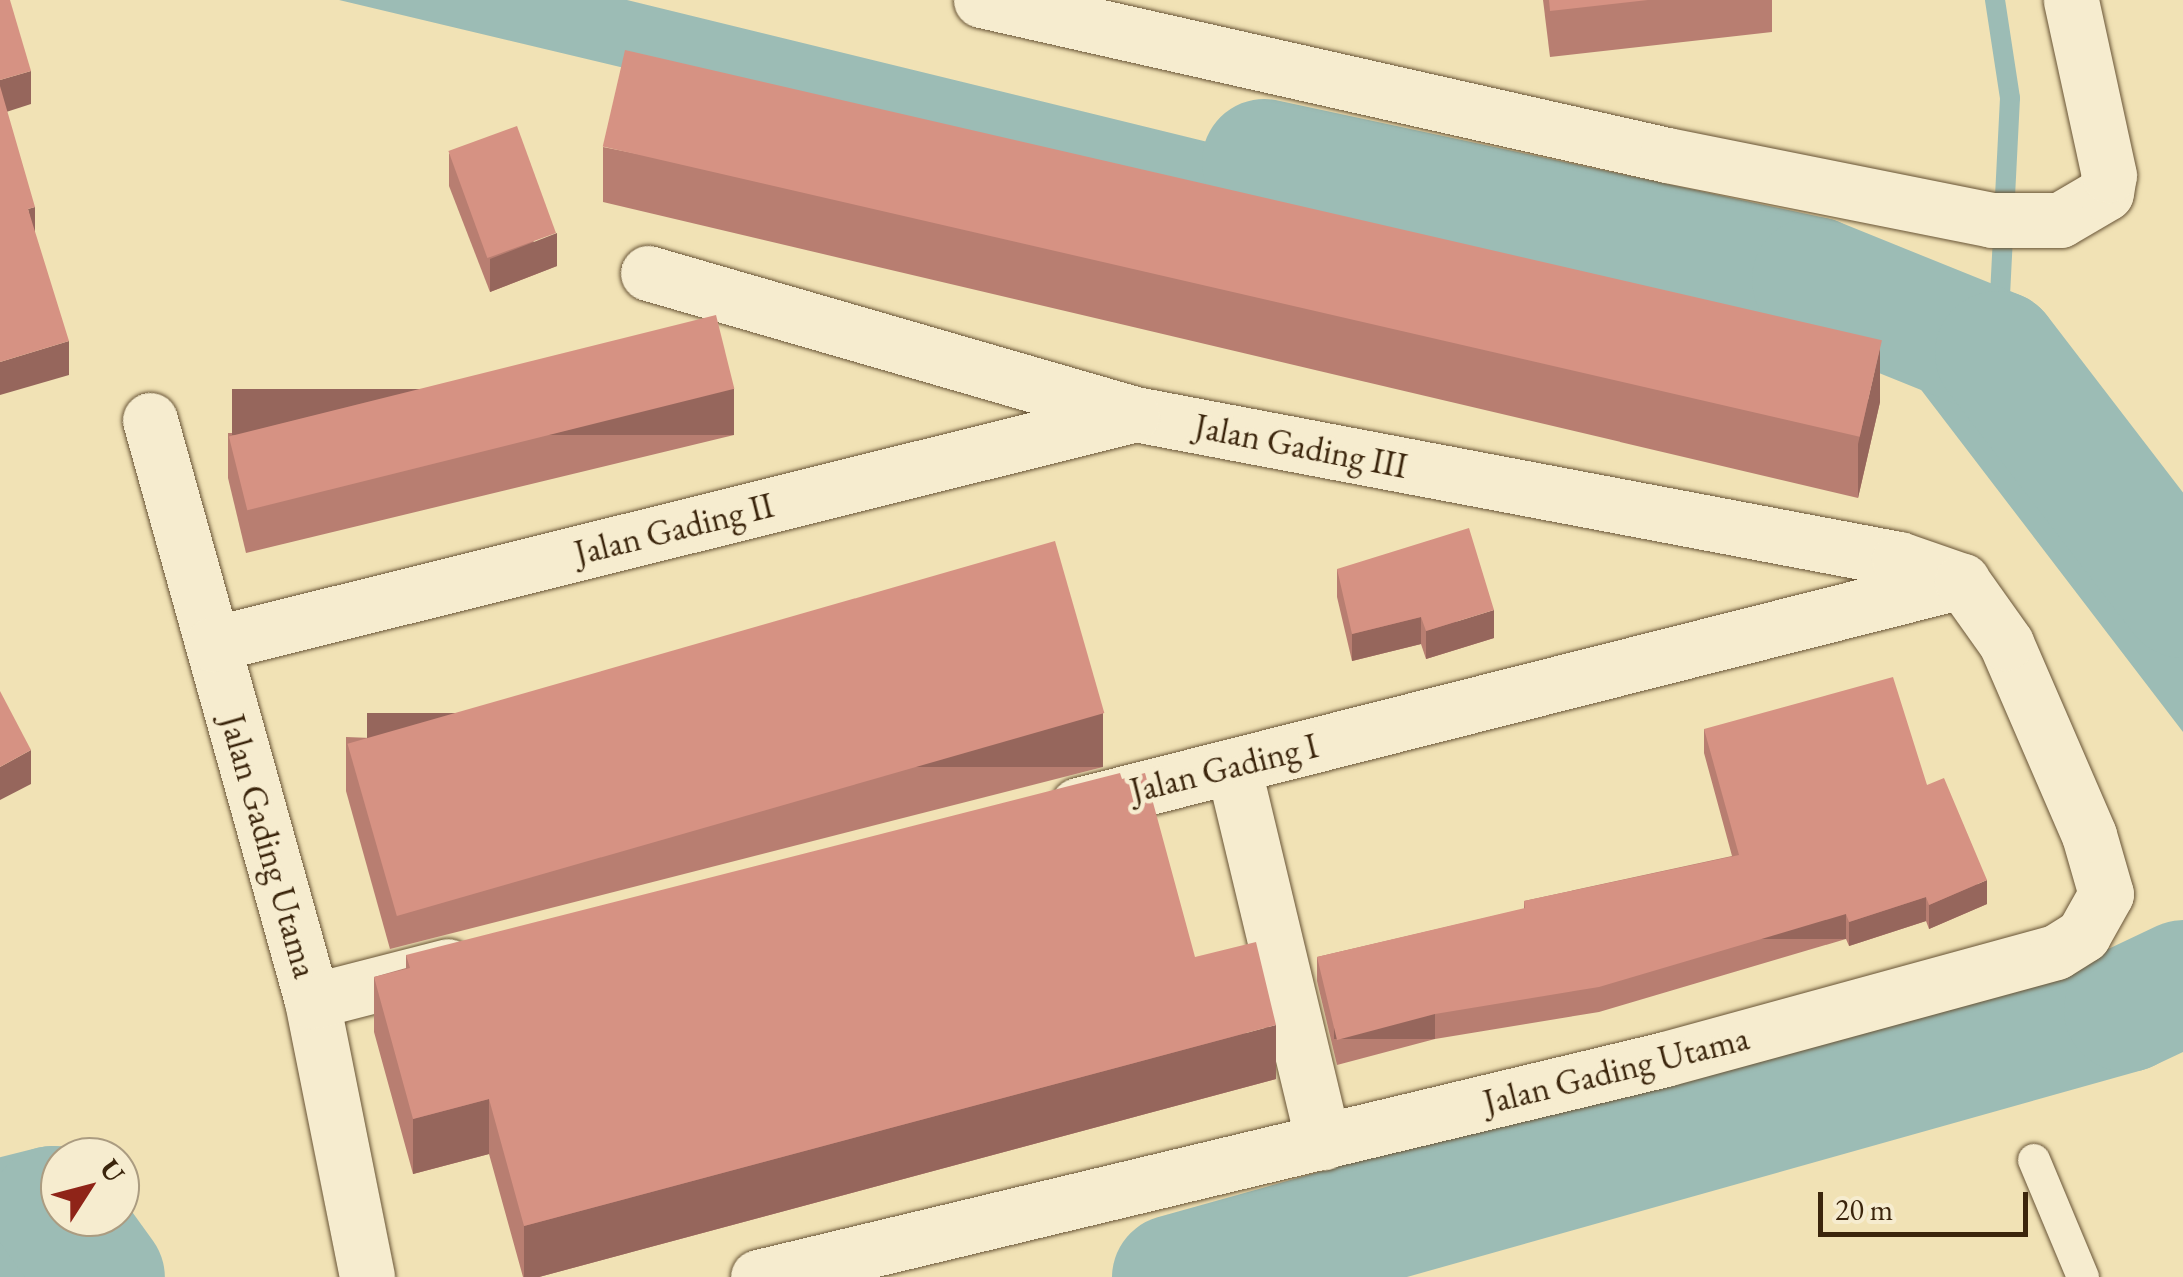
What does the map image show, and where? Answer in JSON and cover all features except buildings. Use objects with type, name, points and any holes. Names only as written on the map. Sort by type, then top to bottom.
[{"type":"street","points":[[981,0],[1667,155],[1992,220],[2060,220],[2106,193],[2109,175],[2071,0]]},
{"type":"street","name":"Jalan Gading III","points":[[648,272],[1135,414],[1899,559],[1962,581]]},
{"type":"street","name":"Jalan Gading II","points":[[213,644],[1135,414]]},
{"type":"street","name":"Jalan Gading Utama","points":[[150,420],[312,1001],[367,1277]]},
{"type":"street","name":"Jalan Gading I","points":[[1022,820],[1962,581]]},
{"type":"street","name":"Jalan Gading Utama","points":[[758,1277],[1323,1142],[2023,963],[2084,935],[2106,894],[2089,834],[2006,643],[1962,581]]},
{"type":"street","points":[[1233,766],[1323,1142]]},
{"type":"street","points":[[312,1001],[504,952]]},
{"type":"lane","points":[[2034,1160],[2083,1277]]},
{"type":"water","points":[[339,0],[627,0],[1965,327],[2183,603],[2183,732],[1909,374]]},
{"type":"waterway","points":[[1995,0],[2010,98],[1997,353]]},
{"type":"waterway","points":[[1264,161],[1814,279],[1997,353],[2183,595]]},
{"type":"waterway","points":[[1174,1277],[2126,1009],[2183,982]]},
{"type":"waterway","points":[[0,1221],[52,1208],[102,1277]]}]
